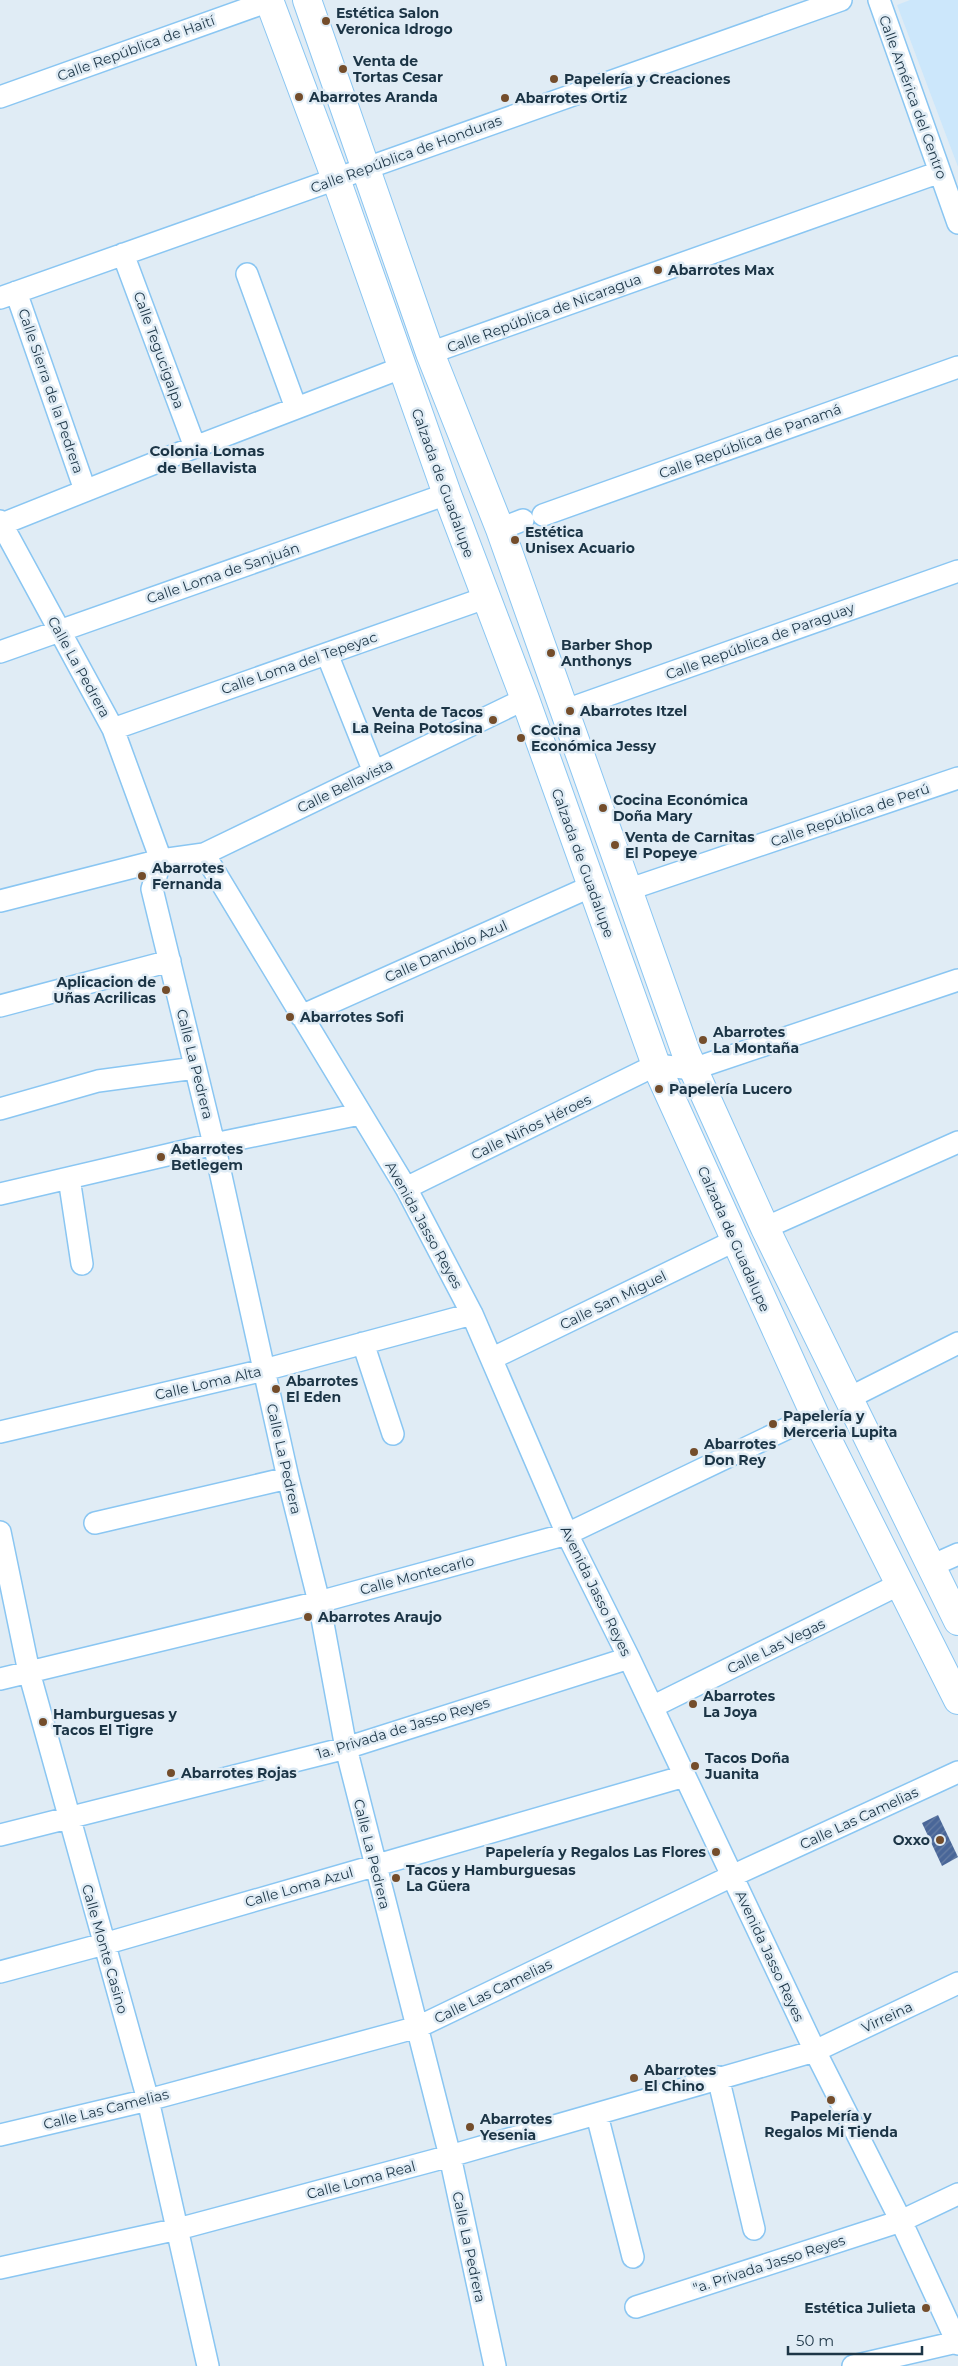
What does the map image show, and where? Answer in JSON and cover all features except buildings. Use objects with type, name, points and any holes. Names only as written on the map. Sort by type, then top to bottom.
[{"type":"main road","name":"Calzada de Guadalupe","points":[[270,0],[336,179],[447,494],[525,699],[656,1065],[734,1241],[815,1415],[958,1700]]},
{"type":"main road","points":[[307,0],[430,353],[522,521],[563,711],[693,1069],[765,1228],[847,1399],[958,1621]]},
{"type":"street","name":"Calle República de Haití","points":[[0,97],[270,0]]},
{"type":"street","name":"Calle República de Honduras","points":[[8,295],[841,0]]},
{"type":"street","name":"Calle América del Centro","points":[[879,0],[958,223]]},
{"type":"street","name":"Calle República de Nicaragua","points":[[430,353],[940,172]]},
{"type":"street","name":"Calle Tegucigalpa","points":[[123,254],[195,446]]},
{"type":"street","points":[[247,274],[296,408]]},
{"type":"street","name":"Calle Sierra de la Pedrera","points":[[8,295],[85,490]]},
{"type":"street","name":"Calle República de Panamá","points":[[522,521],[958,367]]},
{"type":"street","points":[[1,522],[402,368]]},
{"type":"street","name":"Calle Loma de Sanjuán","points":[[0,652],[447,494]]},
{"type":"street","name":"Calle La Pedrera","points":[[1,522],[113,729],[161,860],[152,889],[214,1144],[288,1478],[319,1602],[346,1748],[450,2156],[495,2366]]},
{"type":"street","name":"Calle República de Paraguay","points":[[563,711],[958,571]]},
{"type":"street","name":"Calle Loma del Tepeyac","points":[[113,729],[486,598]]},
{"type":"street","points":[[327,654],[374,772]]},
{"type":"street","name":"Calle Bellavista","points":[[161,860],[204,854],[525,699]]},
{"type":"street","name":"Calle República de Perú","points":[[627,890],[958,778]]},
{"type":"street","name":"Avenida Jasso Reyes","points":[[204,854],[406,1188],[472,1314],[493,1358],[567,1534],[629,1658],[815,2050],[901,2221],[958,2343]]},
{"type":"street","points":[[0,901],[161,860]]},
{"type":"street","name":"Calle Danubio Azul","points":[[301,1016],[592,886]]},
{"type":"street","points":[[0,1006],[170,961]]},
{"type":"street","points":[[656,1065],[693,1069],[958,980]]},
{"type":"street","name":"Calle Niños Héroes","points":[[406,1188],[656,1065]]},
{"type":"street","points":[[0,1110],[98,1080],[195,1068]]},
{"type":"street","points":[[0,1194],[214,1144],[360,1114]]},
{"type":"street","points":[[765,1228],[958,1142]]},
{"type":"street","points":[[69,1178],[82,1264]]},
{"type":"street","name":"Calle San Miguel","points":[[493,1358],[734,1241]]},
{"type":"street","name":"Calle Loma Alta","points":[[0,1432],[264,1370],[472,1314]]},
{"type":"street","points":[[363,1343],[393,1434]]},
{"type":"street","points":[[847,1399],[958,1343]]},
{"type":"street","name":"Calle Montecarlo","points":[[0,1679],[319,1602],[567,1534],[815,1415]]},
{"type":"street","points":[[95,1523],[288,1478]]},
{"type":"street","name":"Calle Monte Casino","points":[[0,1532],[2,1555],[30,1672],[68,1817],[148,2100],[208,2366]]},
{"type":"street","points":[[931,1566],[958,1554]]},
{"type":"street","name":"Calle Las Vegas","points":[[652,1707],[900,1584]]},
{"type":"street","name":"1a. Privada de Jasso Reyes","points":[[0,1835],[346,1748],[629,1658]]},
{"type":"street","name":"Calle Las Camelias","points":[[0,2135],[148,2100],[418,2027],[732,1876],[958,1772]]},
{"type":"street","name":"Calle Loma Azul","points":[[0,1972],[104,1944],[685,1776]]},
{"type":"street","name":"Virreina","points":[[815,2050],[958,1983]]},
{"type":"street","name":"Calle Loma Real","points":[[0,2268],[178,2229],[596,2115],[718,2077],[815,2050]]},
{"type":"street","points":[[718,2077],[754,2228]]},
{"type":"street","points":[[596,2115],[633,2257]]},
{"type":"street","name":"\"a. Privada Jasso Reyes","points":[[636,2307],[901,2221],[958,2194]]},
{"type":"street","points":[[853,2366],[958,2343]]},
{"type":"shaded area","points":[[910,0],[958,0],[958,167],[897,5]]},
{"type":"place","name":"Estética Salon Veronica Idrogo","points":[[326,21]]},
{"type":"place","name":"Venta de Tortas Cesar","points":[[343,69]]},
{"type":"place","name":"Papelería y Creaciones","points":[[554,79]]},
{"type":"place","name":"Abarrotes Aranda","points":[[299,97]]},
{"type":"place","name":"Abarrotes Ortiz","points":[[505,98]]},
{"type":"place","name":"Abarrotes Max","points":[[658,270]]},
{"type":"place","name":"Estética Unisex Acuario","points":[[515,540]]},
{"type":"place","name":"Barber Shop Anthonys","points":[[551,653]]},
{"type":"place","name":"Abarrotes Itzel","points":[[570,711]]},
{"type":"place","name":"Venta de Tacos La Reina Potosina","points":[[493,720]]},
{"type":"place","name":"Cocina Económica Jessy","points":[[521,738]]},
{"type":"place","name":"Cocina Económica Doña Mary","points":[[603,808]]},
{"type":"place","name":"Venta de Carnitas El Popeye","points":[[615,845]]},
{"type":"place","name":"Abarrotes Fernanda","points":[[142,876]]},
{"type":"place","name":"Aplicacion de Uñas Acrilicas","points":[[166,990]]},
{"type":"place","name":"Abarrotes Sofi","points":[[290,1017]]},
{"type":"place","name":"Abarrotes La Montaña","points":[[703,1040]]},
{"type":"place","name":"Papelería Lucero","points":[[659,1089]]},
{"type":"place","name":"Abarrotes Betlegem","points":[[161,1157]]},
{"type":"place","name":"Abarrotes El Eden","points":[[276,1389]]},
{"type":"place","name":"Papelería y Merceria Lupita","points":[[773,1424]]},
{"type":"place","name":"Abarrotes Don Rey","points":[[694,1452]]},
{"type":"place","name":"Abarrotes Araujo","points":[[308,1617]]},
{"type":"place","name":"Abarrotes La Joya","points":[[693,1704]]},
{"type":"place","name":"Hamburguesas y Tacos El Tigre","points":[[43,1722]]},
{"type":"place","name":"Tacos Doña Juanita","points":[[695,1766]]},
{"type":"place","name":"Abarrotes Rojas","points":[[171,1773]]},
{"type":"place","name":"Oxxo","points":[[940,1840]]},
{"type":"place","name":"Papelería y Regalos Las Flores","points":[[716,1852]]},
{"type":"place","name":"Tacos y Hamburguesas La Güera","points":[[396,1878]]},
{"type":"place","name":"Abarrotes El Chino","points":[[634,2078]]},
{"type":"place","name":"Papelería y Regalos Mi Tienda","points":[[831,2100]]},
{"type":"place","name":"Abarrotes Yesenia","points":[[470,2127]]},
{"type":"place","name":"Estética Julieta","points":[[926,2308]]},
{"type":"district","name":"Colonia Lomas de Bellavista","points":[[207,458]]}]
